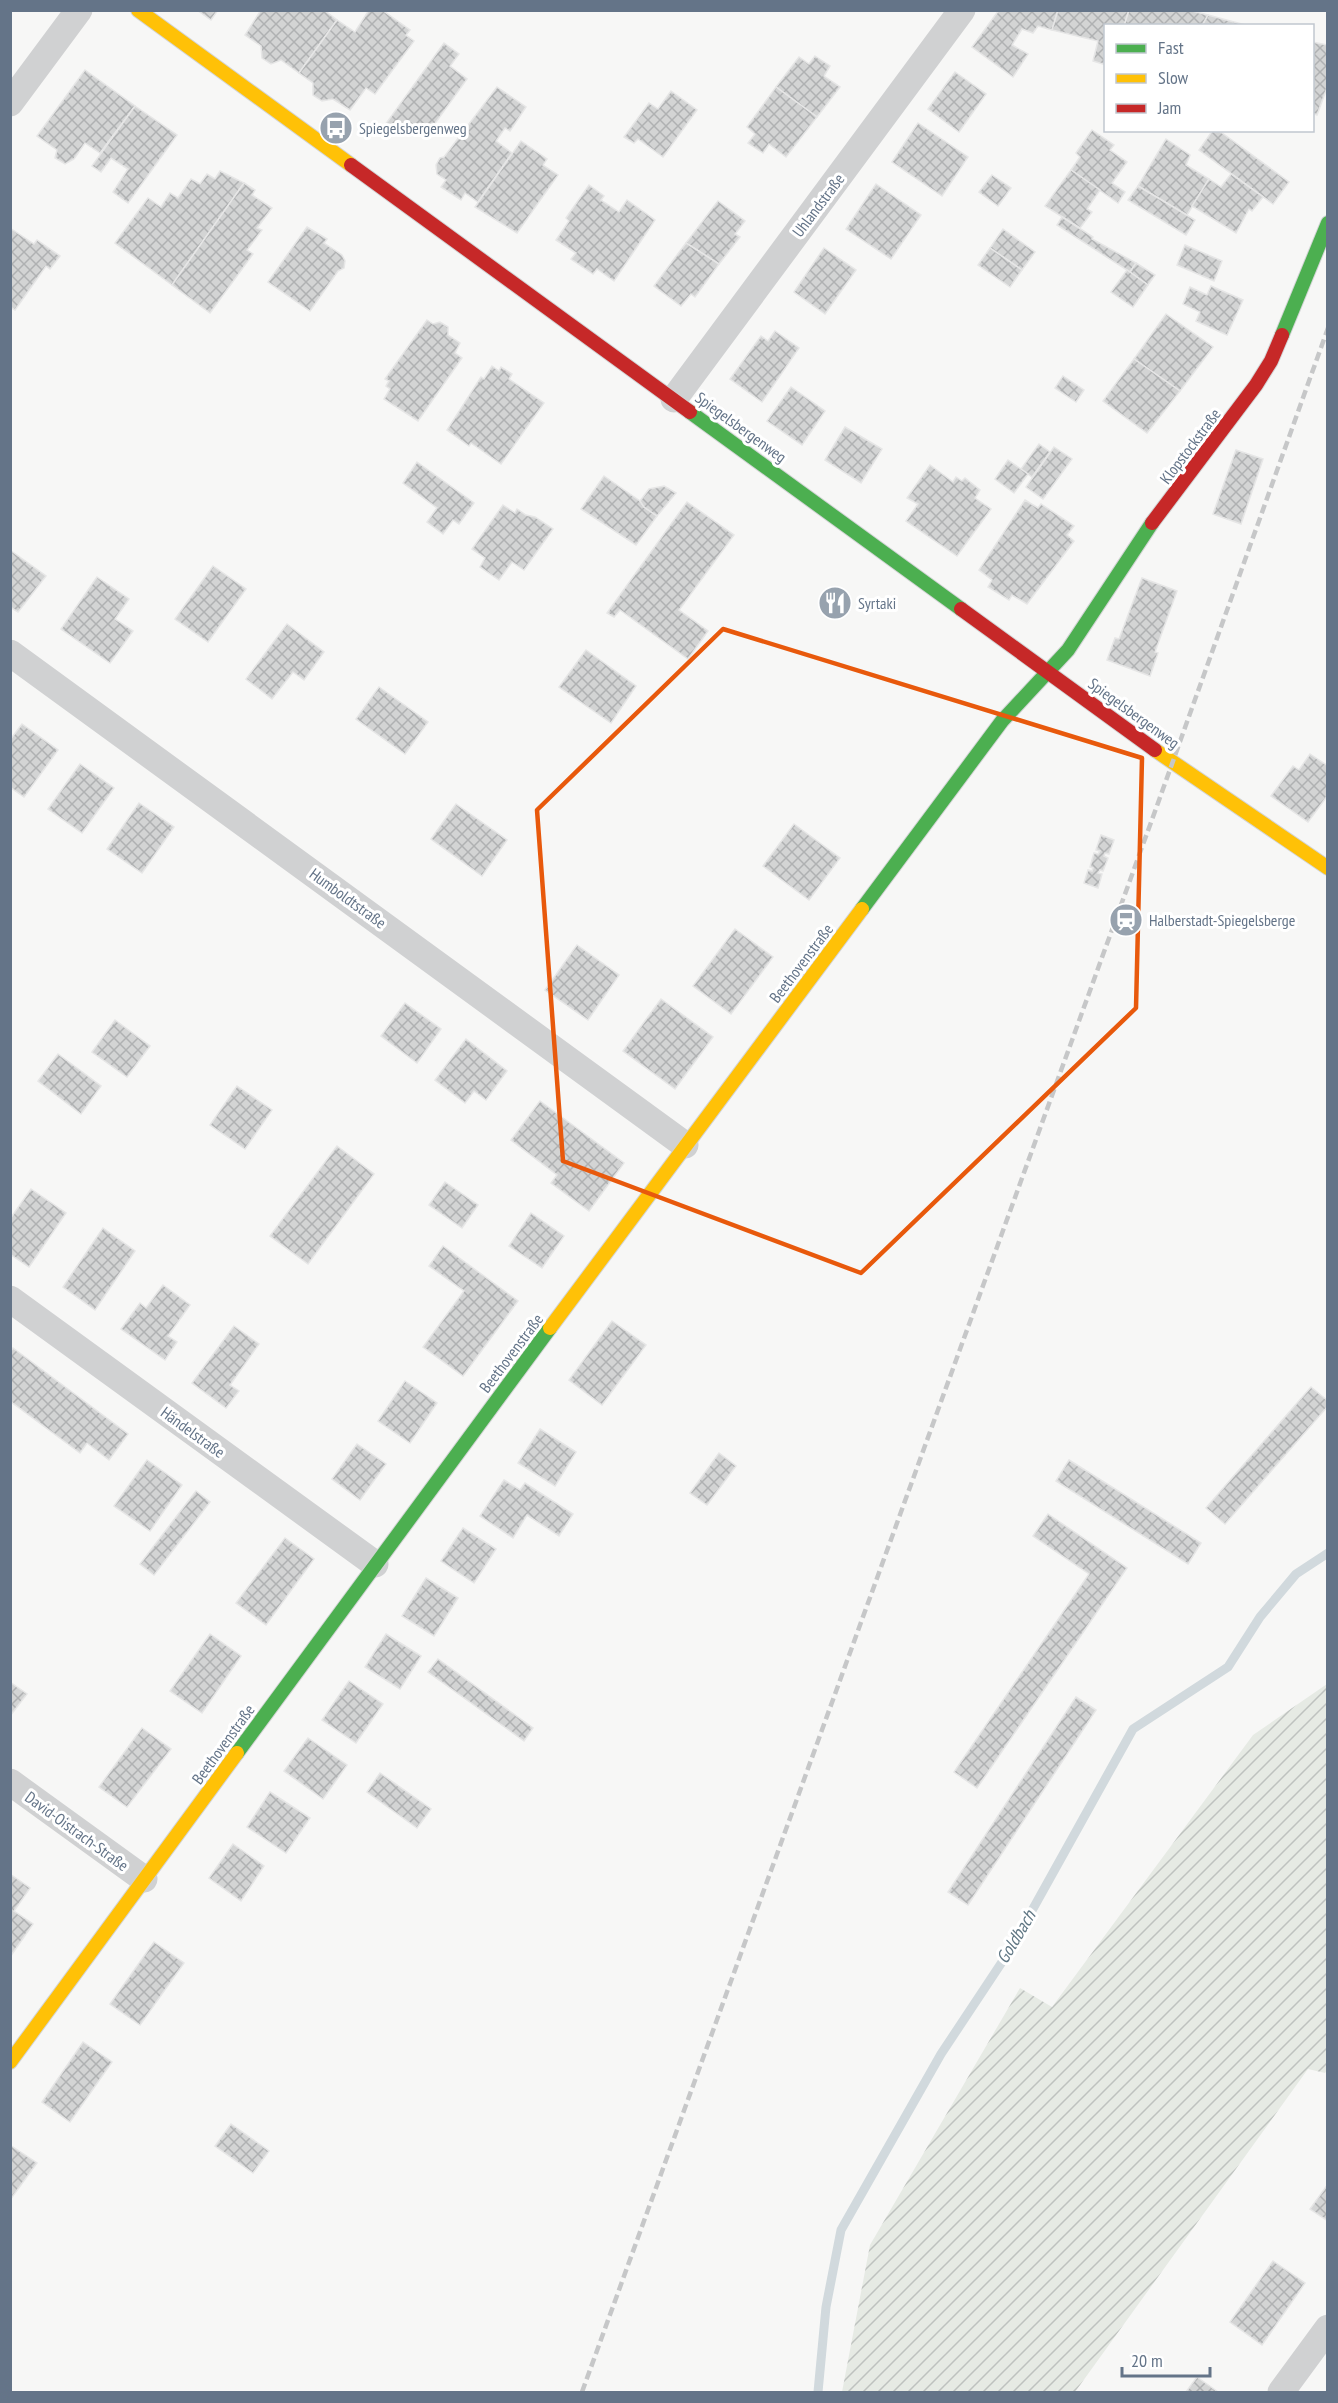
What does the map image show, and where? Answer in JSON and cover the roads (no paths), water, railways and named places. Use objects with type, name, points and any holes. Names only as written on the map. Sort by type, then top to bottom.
[{"type":"street","points":[[10,104],[78,10]]},
{"type":"street","name":"Spiegelsbergenweg","points":[[138,10],[1145,743],[1328,868]]},
{"type":"street","name":"Uhlandstraße","points":[[674,399],[962,10]]},
{"type":"street","name":"Klopstockstraße","points":[[1048,671],[1064,656],[1150,525],[1257,385],[1271,361],[1328,223]]},
{"type":"street","name":"Humboldtstraße","points":[[10,653],[685,1145]]},
{"type":"street","name":"Beethovenstraße","points":[[10,2062],[685,1145],[1002,722],[1048,671]]},
{"type":"street","name":"Händelstraße","points":[[10,1299],[375,1564]]},
{"type":"street","name":"David-Oistrach-Straße","points":[[10,1782],[144,1879]]},
{"type":"street","points":[[1281,2392],[1328,2328]]},
{"type":"waterway","name":"Goldbach","points":[[818,2392],[826,2307],[841,2230],[941,2054],[1010,1950],[1133,1729],[1228,1667],[1260,1617],[1296,1574],[1328,1553]]},
{"type":"railway","points":[[582,2392],[1328,328]]},
{"type":"place","name":"Spiegelsbergenweg","points":[[336,128]]},
{"type":"place","name":"Syrtaki","points":[[835,603]]},
{"type":"place","name":"Halberstadt-Spiegelsberge","points":[[1126,920]]}]
